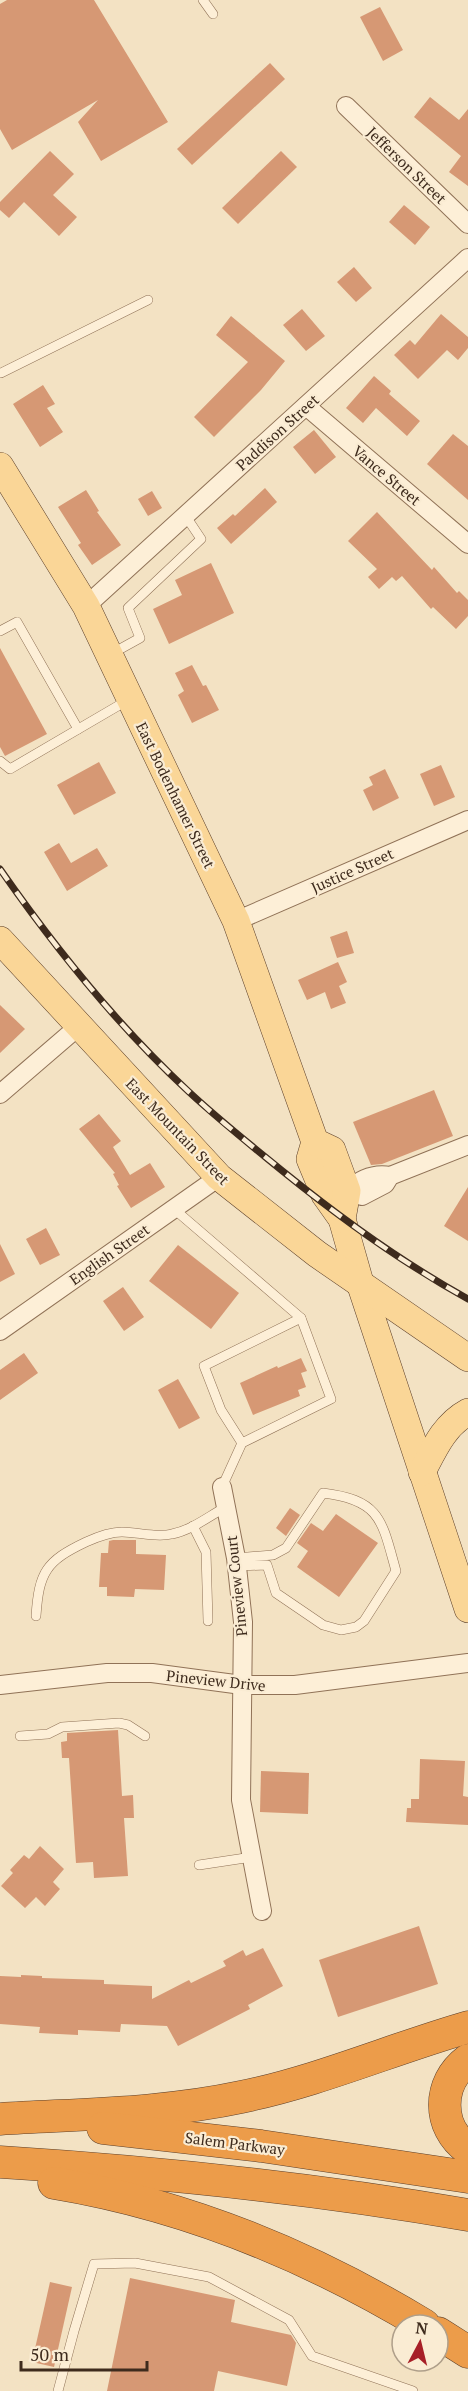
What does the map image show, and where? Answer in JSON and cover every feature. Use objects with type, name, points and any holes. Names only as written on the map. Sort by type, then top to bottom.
[{"type":"highway","points":[[0,2120],[165,2109],[242,2097],[337,2070],[468,2027]]},
{"type":"highway","points":[[468,2060],[460,2066],[448,2084],[444,2106],[448,2126],[453,2136],[468,2149]]},
{"type":"highway","name":"Salem Parkway","points":[[0,2120],[261,2146],[468,2177]]},
{"type":"highway","points":[[0,2162],[256,2184],[468,2215]]},
{"type":"highway","points":[[0,2174],[115,2195],[205,2220],[294,2255],[338,2276],[403,2313]]},
{"type":"highway","points":[[450,2341],[468,2352]]},
{"type":"main road","name":"East Bodenhamer Street","points":[[0,466],[86,606],[236,921],[315,1142],[310,1159],[325,1196],[342,1219],[361,1286],[468,1609]]},
{"type":"main road","name":"East Mountain Street","points":[[0,940],[219,1177],[361,1286],[468,1358]]},
{"type":"main road","name":"East Bodenhamer Street","points":[[315,1142],[332,1150],[347,1191],[342,1219]]},
{"type":"main road","points":[[422,1472],[441,1437],[451,1425],[468,1412]]},
{"type":"street","name":"Jefferson Street","points":[[346,106],[468,224]]},
{"type":"street","name":"Paddison Street","points":[[86,606],[468,258]]},
{"type":"street","name":"Vance Street","points":[[306,406],[468,544]]},
{"type":"street","name":"Justice Street","points":[[236,921],[468,820]]},
{"type":"street","points":[[0,1094],[79,1026]]},
{"type":"street","points":[[347,1191],[362,1196],[385,1184],[390,1176],[468,1145]]},
{"type":"street","name":"English Street","points":[[0,1331],[219,1177]]},
{"type":"street","name":"Pineview Court","points":[[222,1486],[236,1562],[243,1622],[241,1800],[262,1911]]},
{"type":"street","name":"Pineview Drive","points":[[0,1685],[107,1673],[152,1673],[242,1685],[295,1685],[468,1663]]},
{"type":"lane","points":[[203,0],[213,14]]},
{"type":"lane","points":[[0,372],[148,300]]},
{"type":"lane","points":[[109,655],[140,638],[128,609],[201,539],[185,516]]},
{"type":"lane","points":[[0,631],[17,622],[78,729]]},
{"type":"lane","points":[[0,761],[10,769],[130,699]]},
{"type":"lane","points":[[174,1209],[301,1318],[331,1399],[242,1443],[222,1486]]},
{"type":"lane","points":[[242,1443],[221,1410],[204,1366],[301,1318]]},
{"type":"lane","points":[[323,1493],[345,1496],[368,1506],[384,1528],[396,1572],[364,1622],[356,1627],[341,1630],[323,1625],[276,1593],[267,1565],[236,1562],[273,1555],[286,1548],[323,1493]]},
{"type":"lane","points":[[36,1616],[38,1593],[43,1577],[57,1557],[107,1534],[121,1532],[170,1535],[193,1526],[226,1507]]},
{"type":"lane","points":[[193,1526],[206,1552],[208,1621]]},
{"type":"lane","points":[[20,1736],[48,1734],[62,1727],[119,1724],[128,1725],[145,1736]]},
{"type":"lane","points":[[200,1864],[252,1857]]},
{"type":"lane","points":[[58,2391],[94,2264],[135,2263],[209,2277],[289,2320],[312,2356],[413,2391]]},
{"type":"building","points":[[7,0],[94,0],[168,122],[101,161],[78,122],[98,100],[12,150],[0,129],[0,4]]},
{"type":"building","points":[[380,7],[403,50],[383,61],[360,17]]},
{"type":"building","points":[[270,63],[285,79],[192,165],[177,149]]},
{"type":"building","points":[[430,97],[459,120],[468,109],[468,186],[449,172],[461,156],[414,117]]},
{"type":"building","points":[[50,151],[74,174],[53,195],[77,217],[59,236],[24,202],[9,218],[0,210],[0,202]]},
{"type":"building","points":[[281,151],[297,167],[238,224],[222,208]]},
{"type":"building","points":[[404,205],[430,227],[415,245],[389,222]]},
{"type":"building","points":[[354,267],[372,288],[356,302],[337,282]]},
{"type":"building","points":[[302,309],[325,336],[306,351],[283,325]]},
{"type":"building","points":[[441,314],[468,337],[468,348],[458,360],[447,350],[418,379],[394,355],[410,340],[415,345]]},
{"type":"building","points":[[231,316],[285,361],[261,390],[214,437],[194,417],[248,362],[216,335]]},
{"type":"building","points":[[374,376],[391,391],[389,394],[420,421],[407,436],[376,408],[363,423],[346,408]]},
{"type":"building","points":[[43,385],[55,404],[47,408],[63,432],[40,447],[13,404]]},
{"type":"building","points":[[314,430],[336,457],[315,474],[293,447]]},
{"type":"building","points":[[453,434],[468,446],[468,500],[427,464]]},
{"type":"building","points":[[265,488],[277,502],[231,544],[217,528],[233,514],[235,516]]},
{"type":"building","points":[[86,490],[99,511],[97,512],[121,545],[92,565],[78,545],[81,543],[58,507]]},
{"type":"building","points":[[152,491],[162,508],[148,516],[138,499]]},
{"type":"building","points":[[377,512],[432,570],[434,567],[457,593],[459,591],[468,600],[468,616],[456,629],[433,607],[431,609],[402,576],[396,581],[392,577],[379,589],[368,577],[377,569],[348,541]]},
{"type":"building","points":[[211,563],[234,613],[169,644],[153,609],[182,595],[175,580]]},
{"type":"building","points":[[0,648],[47,734],[5,756],[0,747]]},
{"type":"building","points":[[192,665],[219,710],[192,723],[178,695],[184,691],[175,673]]},
{"type":"building","points":[[99,762],[116,793],[74,815],[57,785]]},
{"type":"building","points":[[441,765],[455,797],[434,806],[420,774]]},
{"type":"building","points":[[385,769],[399,798],[373,811],[363,790],[373,785],[369,777]]},
{"type":"building","points":[[59,843],[71,863],[97,848],[108,866],[67,891],[44,852]]},
{"type":"building","points":[[347,931],[354,953],[337,958],[330,937]]},
{"type":"building","points":[[338,962],[347,982],[339,986],[346,1003],[331,1009],[325,992],[307,1000],[298,980]]},
{"type":"building","points":[[0,1005],[25,1029],[0,1053]]},
{"type":"building","points":[[434,1090],[453,1136],[382,1164],[371,1165],[353,1122]]},
{"type":"building","points":[[99,1114],[121,1141],[113,1147],[130,1175],[150,1163],[165,1187],[131,1208],[117,1186],[119,1185],[113,1174],[115,1173],[79,1129]]},
{"type":"building","points":[[468,1187],[468,1241],[444,1226]]},
{"type":"building","points":[[46,1228],[60,1255],[40,1265],[26,1239]]},
{"type":"building","points":[[0,1244],[15,1274],[0,1282]]},
{"type":"building","points":[[178,1245],[239,1293],[211,1329],[149,1281]]},
{"type":"building","points":[[123,1287],[144,1317],[124,1331],[103,1301]]},
{"type":"building","points":[[24,1353],[38,1373],[0,1400],[0,1370]]},
{"type":"building","points":[[301,1358],[307,1371],[301,1373],[306,1387],[298,1390],[300,1396],[253,1415],[240,1383]]},
{"type":"building","points":[[178,1379],[200,1418],[179,1429],[158,1390]]},
{"type":"building","points":[[290,1508],[300,1515],[286,1536],[276,1528]]},
{"type":"building","points":[[336,1514],[378,1543],[339,1597],[297,1567],[308,1551],[297,1543],[311,1523],[323,1531]]},
{"type":"building","points":[[136,1540],[136,1554],[166,1555],[164,1590],[135,1589],[134,1597],[107,1596],[107,1587],[99,1587],[101,1553],[108,1553],[109,1541]]},
{"type":"building","points":[[118,1730],[122,1796],[133,1795],[134,1818],[124,1818],[128,1876],[94,1878],[93,1862],[76,1863],[69,1758],[62,1758],[61,1742],[67,1741],[67,1733]]},
{"type":"building","points":[[420,1759],[465,1761],[463,1796],[468,1797],[468,1825],[406,1822],[407,1808],[411,1808],[411,1799],[419,1799]]},
{"type":"building","points":[[261,1771],[309,1773],[308,1814],[260,1812]]},
{"type":"building","points":[[40,1846],[64,1869],[53,1882],[60,1889],[45,1906],[36,1897],[25,1908],[1,1886],[13,1873],[10,1870],[24,1855],[29,1859]]},
{"type":"building","points":[[419,1926],[438,1984],[338,2017],[319,1960]]},
{"type":"building","points":[[263,1948],[283,1986],[248,2005],[250,2009],[178,2046],[167,2026],[121,2024],[120,2032],[78,2030],[78,2035],[39,2033],[40,2027],[0,2024],[0,1976],[21,1977],[21,1975],[104,1980],[104,1984],[152,1986],[152,1999],[189,1980],[191,1983],[226,1966],[223,1961],[243,1950],[246,1956]]},
{"type":"building","points":[[130,2278],[235,2300],[231,2322],[291,2335],[296,2343],[287,2386],[218,2371],[214,2391],[107,2391]]},
{"type":"building","points":[[50,2282],[72,2287],[54,2367],[32,2362]]},
{"type":"railway","points":[[0,869],[88,985],[136,1040],[188,1091],[236,1133],[329,1207],[397,1256],[468,1299]]}]
